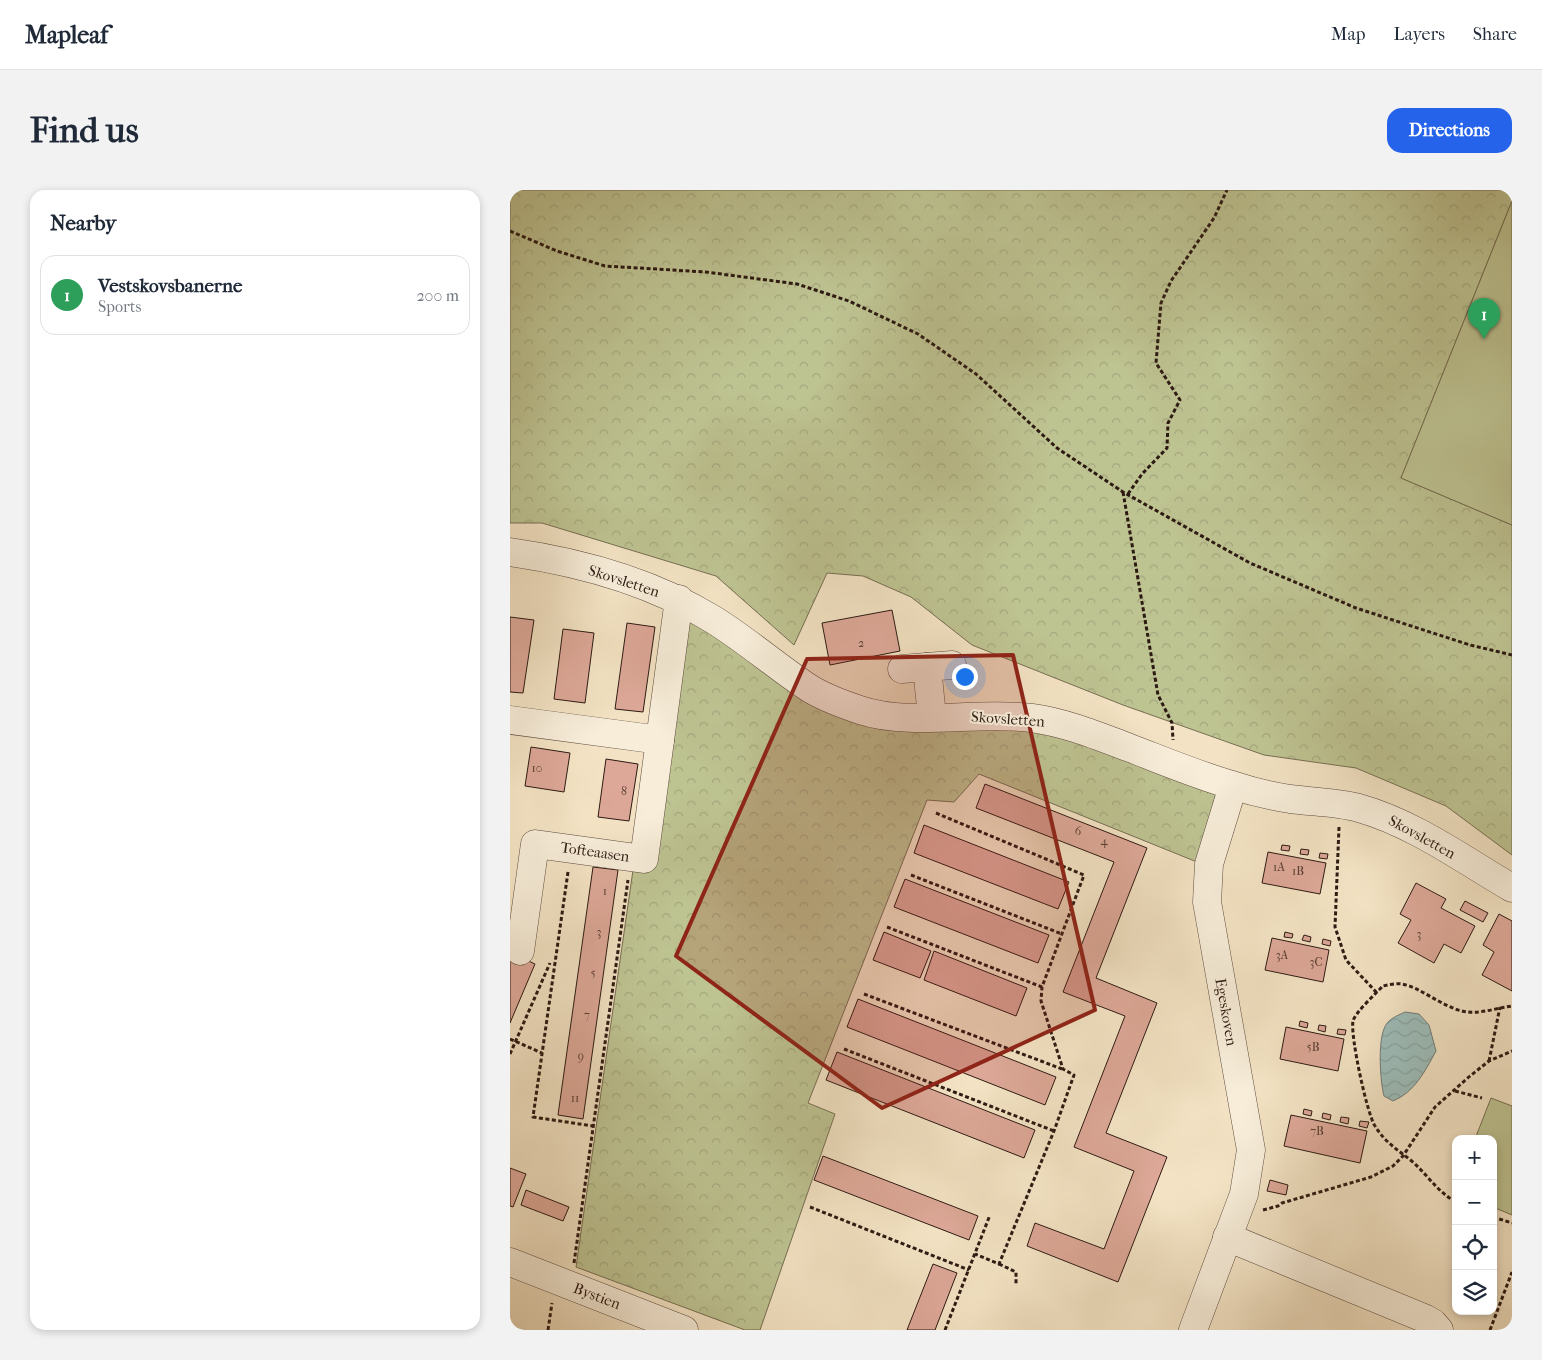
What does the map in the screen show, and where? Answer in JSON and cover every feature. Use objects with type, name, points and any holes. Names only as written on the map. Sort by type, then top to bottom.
[{"type":"street","name":"Skovsletten","points":[[510,552],[594,570],[679,599],[750,644],[808,688],[836,702],[864,712],[898,718],[992,715],[1034,718],[1081,729],[1233,786],[1288,799],[1357,807],[1392,818],[1431,838],[1471,865],[1512,888]]},
{"type":"street","name":"Tofteaasen","points":[[520,951],[535,844],[644,859],[679,599]]},
{"type":"street","points":[[927,667],[932,717]]},
{"type":"street","points":[[510,720],[660,740]]},
{"type":"street","name":"Egeskoven","points":[[1193,1330],[1244,1194],[1250,1150],[1207,902],[1209,864],[1233,786]]},
{"type":"street","points":[[1231,1227],[1426,1319],[1434,1323],[1440,1330]]},
{"type":"street","name":"Bystien","points":[[510,1262],[684,1330]]},
{"type":"path","points":[[1128,494],[1142,474],[1167,448],[1168,423],[1180,400],[1156,363],[1161,303],[1171,281],[1214,218],[1227,190]]},
{"type":"path","points":[[510,231],[557,251],[605,266],[706,272],[797,284],[849,301],[918,334],[976,374],[1056,448],[1123,492],[1250,563],[1356,608],[1470,645],[1512,655]]},
{"type":"path","points":[[1123,492],[1158,695],[1172,723],[1174,765]]},
{"type":"path","points":[[1340,805],[1334,927],[1346,960],[1377,992]]},
{"type":"path","points":[[936,813],[1084,875],[1042,988],[1041,1001],[1063,1069]]},
{"type":"path","points":[[571,849],[533,1117],[594,1126]]},
{"type":"path","points":[[571,1286],[632,857]]},
{"type":"path","points":[[911,875],[1062,934]]},
{"type":"path","points":[[887,927],[1042,988]]},
{"type":"path","points":[[510,1054],[550,962]]},
{"type":"path","points":[[1452,1199],[1382,1137],[1374,1124],[1365,1095],[1353,1033],[1353,1020],[1383,986],[1402,984],[1444,1005],[1464,1011],[1512,1006]]},
{"type":"path","points":[[864,994],[1063,1069],[1074,1076],[1054,1131],[999,1264]]},
{"type":"path","points":[[1489,1062],[1500,1008]]},
{"type":"path","points":[[510,1039],[542,1053]]},
{"type":"path","points":[[844,1049],[1054,1131]]},
{"type":"path","points":[[1231,1227],[1282,1203],[1371,1177],[1393,1166],[1403,1156],[1435,1107],[1489,1062],[1512,1051]]},
{"type":"path","points":[[1454,1090],[1482,1098]]},
{"type":"path","points":[[810,1207],[969,1270]]},
{"type":"path","points":[[945,1330],[990,1215]]},
{"type":"path","points":[[1497,1219],[1512,1223]]},
{"type":"path","points":[[975,1254],[1016,1272],[1016,1284]]},
{"type":"path","points":[[1490,1330],[1512,1272]]},
{"type":"highlighted area","points":[[1013,655],[1095,1010],[882,1108],[676,956],[807,659]]},
{"type":"green space","points":[[510,190],[1512,190],[1512,201],[1401,478],[1512,525],[1512,855],[1446,806],[1356,768],[1264,755],[1123,705],[972,645],[911,597],[863,576],[827,573],[794,645],[716,576],[542,523],[510,523]]},
{"type":"green space","points":[[1512,201],[1512,525],[1401,478]]},
{"type":"green space","points":[[686,620],[742,651],[818,708],[888,730],[987,727],[1054,733],[1216,794],[1197,862],[979,774],[954,802],[927,800],[808,1103],[835,1114],[760,1330],[745,1330],[576,1267],[633,870]]},
{"type":"green space","points":[[1491,1098],[1512,1106],[1512,1215],[1497,1209],[1497,1135],[1477,1135]]},
{"type":"water","points":[[1405,1012],[1419,1014],[1429,1025],[1436,1051],[1413,1086],[1401,1097],[1393,1101],[1384,1096],[1380,1062],[1382,1035],[1387,1023]]},
{"type":"building","points":[[892,610],[900,651],[830,665],[822,623]]},
{"type":"building","points":[[510,617],[534,620],[523,693],[510,692]]},
{"type":"building","points":[[627,623],[655,627],[643,712],[615,709]]},
{"type":"building","points":[[563,629],[594,633],[585,703],[554,699]]},
{"type":"building","points":[[531,747],[570,753],[564,792],[525,786]]},
{"type":"building","points":[[606,759],[638,764],[629,821],[598,817]]},
{"type":"building","points":[[985,784],[1147,848],[1096,978],[1157,1003],[1106,1133],[1167,1157],[1118,1282],[1027,1246],[1035,1223],[1104,1249],[1134,1171],[1074,1147],[1125,1016],[1063,992],[1114,862],[976,808]]},
{"type":"building","points":[[924,825],[1069,882],[1058,909],[914,853]]},
{"type":"building","points":[[1282,845],[1290,846],[1289,851],[1281,850]]},
{"type":"building","points":[[1301,849],[1309,850],[1308,855],[1300,854]]},
{"type":"building","points":[[1268,852],[1326,863],[1320,894],[1262,883]]},
{"type":"building","points":[[1320,853],[1328,854],[1327,859],[1319,858]]},
{"type":"building","points":[[593,867],[618,870],[583,1119],[558,1115]]},
{"type":"building","points":[[905,879],[1049,935],[1038,963],[894,907]]},
{"type":"building","points":[[1416,883],[1446,899],[1441,908],[1475,926],[1461,953],[1444,944],[1434,963],[1398,943],[1411,920],[1400,914]]},
{"type":"building","points":[[1465,901],[1488,913],[1483,922],[1460,910]]},
{"type":"building","points":[[1499,914],[1512,921],[1512,991],[1482,975],[1494,952],[1483,945]]},
{"type":"building","points":[[884,932],[931,951],[920,978],[873,960]]},
{"type":"building","points":[[1285,932],[1293,934],[1292,938],[1284,937]]},
{"type":"building","points":[[1304,935],[1311,937],[1310,942],[1302,940]]},
{"type":"building","points":[[1272,938],[1329,950],[1323,982],[1265,970]]},
{"type":"building","points":[[1323,939],[1331,941],[1330,946],[1322,944]]},
{"type":"building","points":[[934,951],[1027,988],[1016,1016],[924,980]]},
{"type":"building","points":[[513,954],[535,964],[510,1023],[510,962]]},
{"type":"building","points":[[858,999],[1056,1077],[1045,1105],[847,1027]]},
{"type":"building","points":[[1300,1021],[1308,1023],[1307,1028],[1299,1026]]},
{"type":"building","points":[[1319,1025],[1326,1026],[1325,1032],[1318,1030]]},
{"type":"building","points":[[1286,1027],[1344,1039],[1338,1071],[1280,1059]]},
{"type":"building","points":[[1338,1029],[1346,1030],[1345,1035],[1337,1034]]},
{"type":"building","points":[[837,1052],[1035,1130],[1024,1158],[826,1080]]},
{"type":"building","points":[[1304,1109],[1312,1111],[1311,1116],[1303,1114]]},
{"type":"building","points":[[1323,1113],[1331,1115],[1330,1120],[1322,1118]]},
{"type":"building","points":[[1291,1115],[1367,1131],[1360,1163],[1284,1146]]},
{"type":"building","points":[[1341,1117],[1349,1118],[1348,1124],[1340,1122]]},
{"type":"building","points":[[1360,1121],[1369,1122],[1367,1128],[1359,1126]]},
{"type":"building","points":[[823,1156],[978,1216],[969,1240],[814,1180]]},
{"type":"building","points":[[510,1168],[526,1174],[513,1207],[510,1206]]},
{"type":"building","points":[[1270,1180],[1288,1185],[1286,1195],[1267,1191]]},
{"type":"building","points":[[526,1190],[569,1207],[563,1221],[521,1205]]},
{"type":"building","points":[[933,1264],[957,1273],[935,1330],[907,1330]]},
{"type":"place","name":"Vestskovsbanerne","points":[[1484,339]]}]
